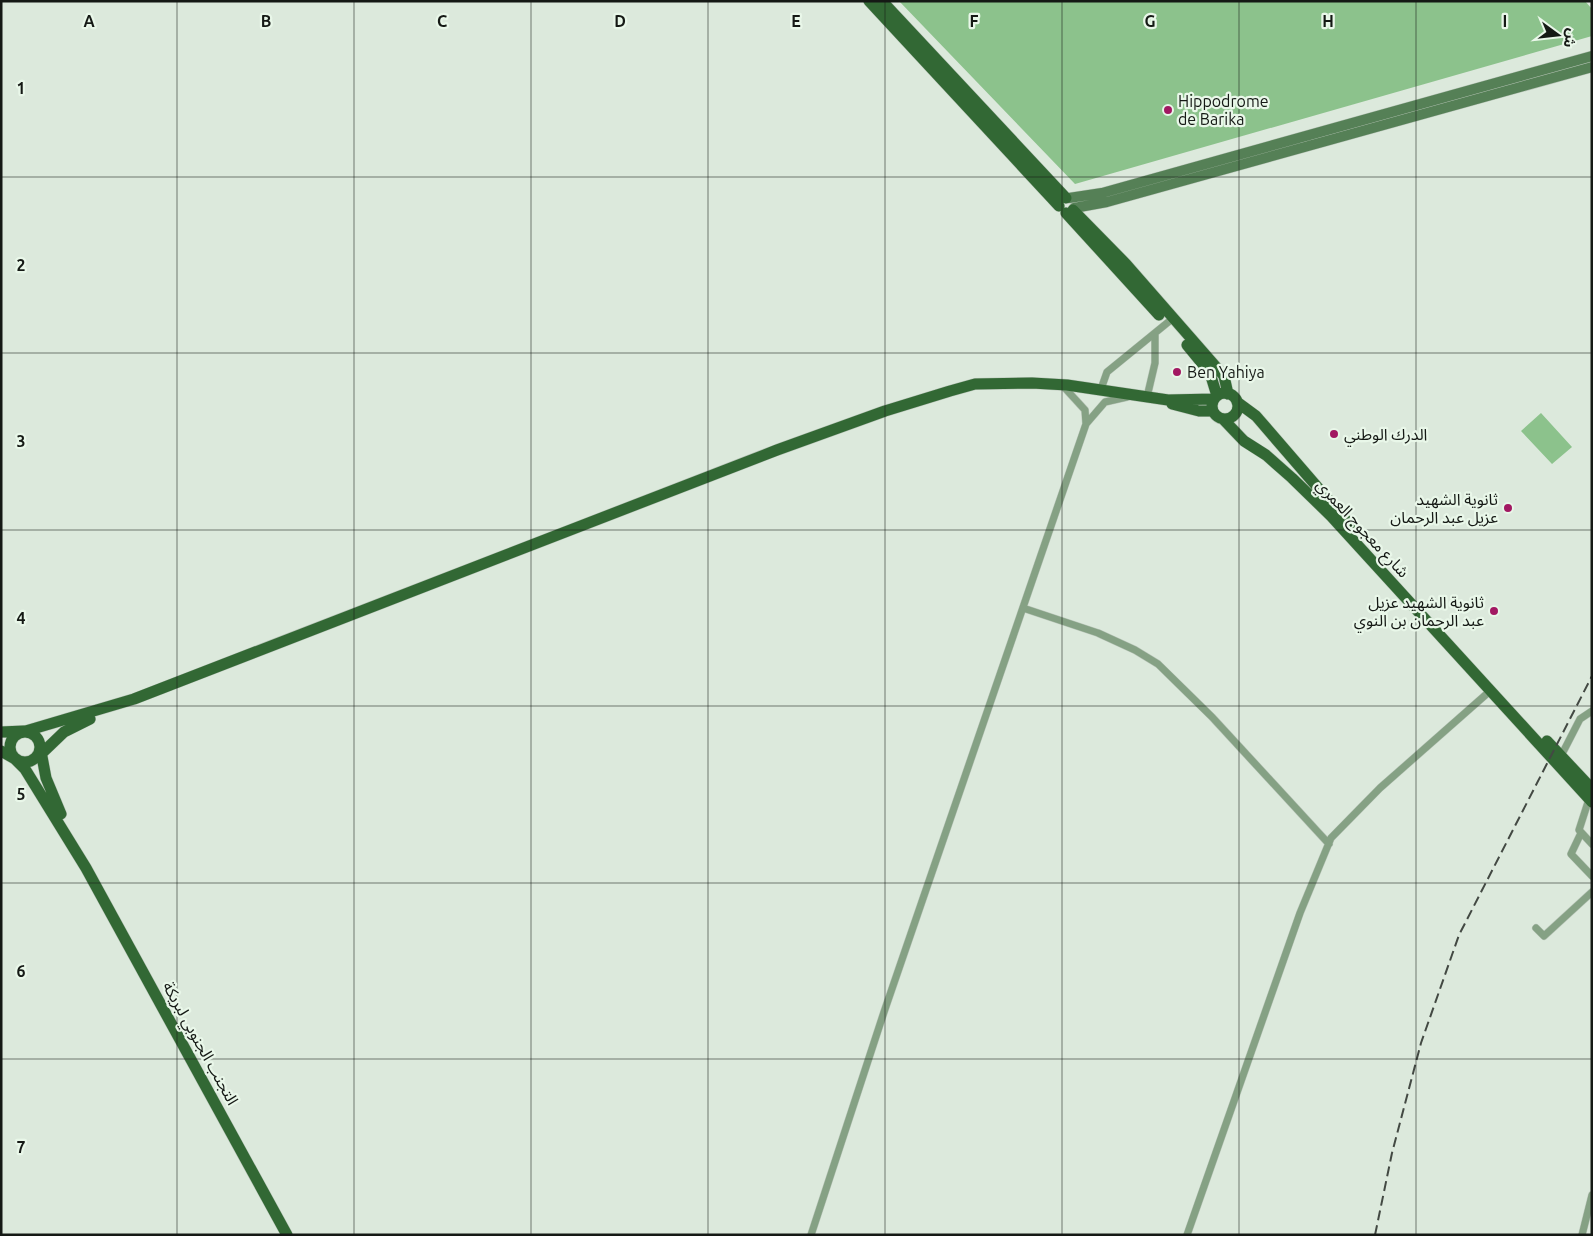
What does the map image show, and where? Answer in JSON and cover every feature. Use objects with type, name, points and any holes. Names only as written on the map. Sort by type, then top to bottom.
[{"type":"main road","points":[[869,1],[1068,206]]},
{"type":"main road","points":[[882,1],[1068,206],[1169,321],[1224,376],[1224,398],[1213,412],[1199,411],[1147,397]]},
{"type":"main road","points":[[1169,321],[1210,373],[1235,414],[1223,419]]},
{"type":"main road","points":[[1,751],[25,762],[64,732],[134,699],[437,581],[885,411],[975,384],[1061,384],[1168,400],[1224,398]]},
{"type":"main road","name":"شارع معجوج العمري","points":[[1224,398],[1256,416],[1303,473],[1561,756],[1590,800]]},
{"type":"main road","name":"شارع معجوج العمري","points":[[1213,412],[1223,419],[1244,441],[1266,455],[1331,516],[1590,800]]},
{"type":"main road","points":[[1,732],[24,732],[134,699]]},
{"type":"main road","points":[[24,732],[36,737],[39,753]]},
{"type":"main road","points":[[15,758],[10,750],[10,744],[24,732]]},
{"type":"main road","name":"التجنب الجنوبي لبريكة","points":[[39,753],[50,790],[86,868]]},
{"type":"main road","name":"التجنب الجنوبي لبريكة","points":[[15,758],[33,780],[86,868],[287,1235]]},
{"type":"street","points":[[1068,206],[1102,193],[1592,56]]},
{"type":"street","points":[[1068,206],[1107,202],[1592,67]]},
{"type":"street","points":[[1101,390],[1107,372],[1169,321]]},
{"type":"street","points":[[1147,397],[1155,362],[1155,334]]},
{"type":"street","points":[[1061,384],[1077,399],[1085,410],[1086,424]]},
{"type":"street","points":[[811,1235],[888,1003],[1086,424],[1105,402],[1132,395]]},
{"type":"street","points":[[1024,608],[1098,633],[1135,650],[1158,664],[1212,717],[1329,844]]},
{"type":"street","points":[[1187,1235],[1296,922],[1331,838],[1380,788],[1490,691]]},
{"type":"street","points":[[1561,756],[1580,719],[1592,711]]},
{"type":"street","points":[[1590,800],[1592,815]]},
{"type":"street","points":[[1590,800],[1579,830],[1592,844]]},
{"type":"street","points":[[1582,833],[1572,854],[1592,876]]},
{"type":"street","points":[[1536,928],[1544,936],[1592,892]]},
{"type":"street","points":[[1582,1235],[1592,1195]]},
{"type":"green space","name":"Hippodrome de Barika","points":[[899,1],[1585,1],[1592,9],[1592,36],[1075,184]]},
{"type":"green space","points":[[1541,413],[1572,447],[1552,464],[1521,431]]},
{"type":"railway","points":[[1375,1235],[1392,1153],[1421,1043],[1459,935],[1592,676]]},
{"type":"place","name":"Hippodrome de Barika","points":[[1168,110]]},
{"type":"place","name":"Ben Yahiya","points":[[1177,372]]},
{"type":"place","name":"الدرك الوطني","points":[[1334,434]]},
{"type":"place","name":"ثانوية الشهيد عزيل عبد الرحمان","points":[[1508,508]]},
{"type":"place","name":"ثانوية الشهيد عزيل عبد الرحمان بن النوي","points":[[1494,611]]}]
